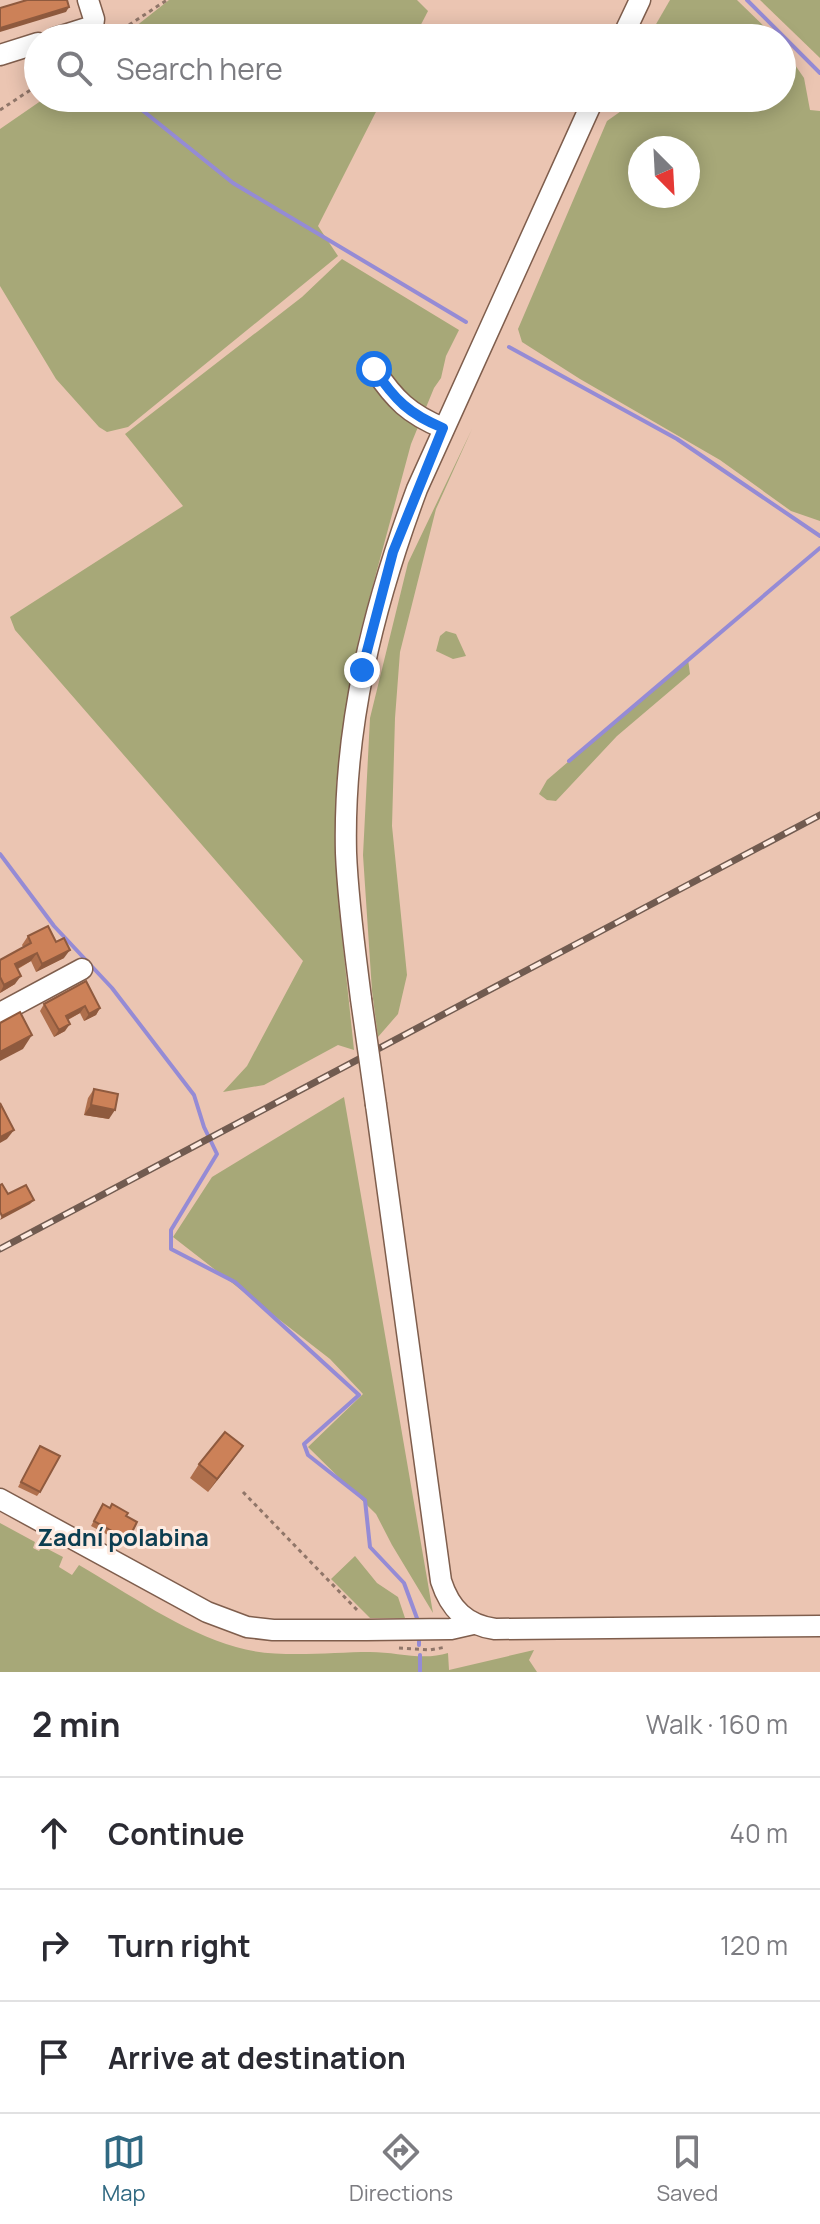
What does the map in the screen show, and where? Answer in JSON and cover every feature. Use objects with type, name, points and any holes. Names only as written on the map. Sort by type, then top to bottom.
[{"type":"street","points":[[88,0],[93,24]]},
{"type":"street","points":[[629,24],[640,0]]},
{"type":"street","points":[[0,55],[24,47]]},
{"type":"street","points":[[473,1624],[452,1605],[441,1581],[349,909],[347,807],[354,717],[362,670],[393,552],[443,428],[588,112]]},
{"type":"street","points":[[374,369],[391,394],[409,412],[443,428]]},
{"type":"street","points":[[0,1013],[82,969]]},
{"type":"street","points":[[0,1499],[192,1604],[233,1623],[273,1630],[451,1629],[473,1624],[495,1629],[820,1626]]},
{"type":"path","points":[[130,24],[167,0]]},
{"type":"path","points":[[0,110],[24,94]]},
{"type":"path","points":[[243,1492],[364,1617],[367,1630]]},
{"type":"green space","points":[[169,0],[417,0],[428,11],[421,24],[139,24]]},
{"type":"green space","points":[[670,0],[737,0],[762,24],[656,24]]},
{"type":"green space","points":[[760,0],[820,0],[820,58],[796,35],[796,24],[785,24]]},
{"type":"green space","points":[[796,66],[804,78],[810,110],[820,111],[820,521],[791,511],[720,460],[580,379],[522,342],[518,329],[607,121],[620,112],[796,112]]},
{"type":"green space","points":[[25,112],[376,112],[318,226],[338,256],[128,427],[107,432],[56,379],[0,286],[0,129]]},
{"type":"green space","points":[[342,259],[459,330],[411,444],[359,637],[336,785],[338,898],[354,1050],[338,1045],[264,1085],[223,1092],[247,1066],[303,961],[15,630],[10,617],[183,506],[125,434],[302,297]]},
{"type":"green space","points":[[472,429],[436,509],[400,652],[392,826],[407,975],[398,1014],[378,1037],[363,855],[370,718],[408,563]]},
{"type":"green space","points":[[446,631],[456,634],[466,656],[453,659],[436,651],[440,636]]},
{"type":"green space","points":[[688,659],[690,674],[617,736],[556,801],[547,800],[539,794],[547,780]]},
{"type":"green space","points":[[344,1097],[433,1613],[376,1514],[308,1447],[363,1394],[330,1359],[173,1237],[212,1177]]},
{"type":"green space","points":[[0,1523],[35,1542],[33,1548],[39,1551],[42,1546],[63,1557],[59,1567],[72,1575],[79,1565],[176,1622],[236,1647],[285,1654],[370,1652],[429,1656],[448,1653],[449,1670],[534,1650],[529,1660],[537,1672],[0,1672]]},
{"type":"green space","points":[[355,1556],[377,1583],[398,1597],[405,1618],[370,1618],[331,1579]]},
{"type":"building","points":[[27,0],[67,0],[69,7],[0,28],[0,8]]},
{"type":"building","points":[[48,926],[56,942],[64,938],[70,950],[42,964],[37,953],[15,964],[21,976],[4,985],[0,977],[0,960],[31,943],[28,936]]},
{"type":"building","points":[[86,981],[100,1008],[89,1014],[85,1006],[66,1016],[70,1024],[59,1030],[44,1004]]},
{"type":"building","points":[[20,1012],[32,1035],[0,1052],[0,1023]]},
{"type":"building","points":[[94,1089],[118,1094],[115,1110],[91,1105]]},
{"type":"building","points":[[0,1103],[14,1130],[0,1137]]},
{"type":"building","points":[[2,1184],[8,1194],[26,1185],[34,1200],[2,1216]]},
{"type":"building","points":[[225,1432],[243,1446],[217,1479],[199,1464]]},
{"type":"building","points":[[40,1446],[60,1456],[40,1492],[21,1482]]},
{"type":"building","points":[[103,1504],[110,1508],[112,1504],[137,1522],[128,1540],[94,1521]]},
{"type":"waterway","points":[[747,0],[771,24]]},
{"type":"waterway","points":[[796,49],[820,73]]},
{"type":"waterway","points":[[144,112],[233,183],[466,322]]},
{"type":"waterway","points":[[509,347],[677,439],[820,536]]},
{"type":"waterway","points":[[569,761],[820,548]]},
{"type":"waterway","points":[[0,854],[54,926],[112,988],[194,1095],[217,1154],[171,1230],[171,1249],[235,1282],[359,1395],[304,1444],[308,1455],[365,1500],[370,1547],[404,1583],[418,1621]]},
{"type":"waterway","points":[[419,1636],[419,1645]]},
{"type":"waterway","points":[[420,1655],[420,1672]]},
{"type":"railway","points":[[0,1249],[820,815]]},
{"type":"district","name":"Zadní polabina","points":[[123,1538]]},
{"type":"route","points":[[362,670],[393,552],[443,428],[409,412],[391,394],[374,369]]}]
